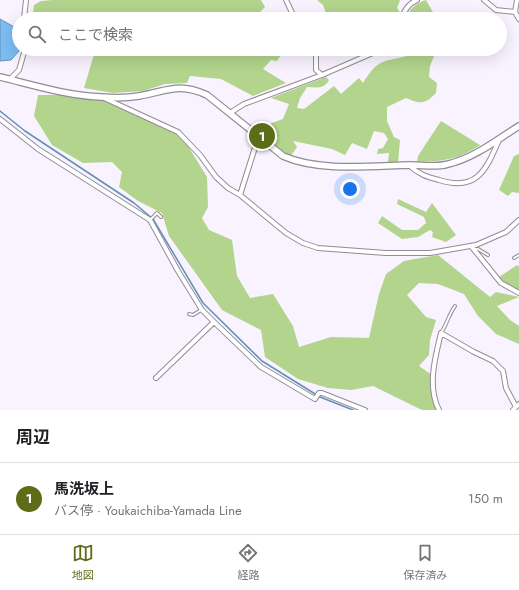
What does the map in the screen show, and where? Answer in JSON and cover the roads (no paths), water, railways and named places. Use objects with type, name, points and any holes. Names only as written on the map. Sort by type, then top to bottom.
[{"type":"main road","points":[[0,77],[82,95],[102,97],[138,96],[175,88],[189,88],[207,95],[258,138],[283,156],[297,162],[349,166],[450,164],[468,157],[519,126]]},
{"type":"street","points":[[25,12],[26,0]]},
{"type":"street","points":[[286,0],[292,12]]},
{"type":"street","points":[[405,12],[411,3],[417,0]]},
{"type":"street","points":[[484,0],[496,10],[515,12]]},
{"type":"street","points":[[518,0],[515,12],[519,19]]},
{"type":"street","points":[[10,79],[19,70],[23,56]]},
{"type":"street","points":[[316,56],[316,70],[322,75]]},
{"type":"street","points":[[230,113],[244,104],[322,75],[366,56]]},
{"type":"street","points":[[102,97],[178,132],[200,155],[216,177],[228,188],[240,195],[286,233],[303,243],[318,248],[410,254],[472,248],[506,232],[516,226],[519,220]]},
{"type":"street","points":[[0,119],[38,149],[150,220],[178,271],[202,310],[261,367],[315,399],[319,393],[322,393],[365,410]]},
{"type":"street","points":[[240,195],[258,138]]},
{"type":"street","points":[[409,165],[421,175],[442,181],[454,183],[472,181],[487,166],[500,138]]},
{"type":"street","points":[[472,248],[502,283],[519,293]]},
{"type":"street","points":[[156,378],[214,322]]},
{"type":"street","points":[[439,410],[432,390],[436,352],[441,333],[493,361],[503,371],[506,388],[516,407]]},
{"type":"lane","points":[[150,220],[157,213],[161,217]]},
{"type":"lane","points":[[472,248],[478,249],[488,255]]},
{"type":"lane","points":[[514,258],[519,255]]},
{"type":"lane","points":[[441,333],[447,323],[449,314],[455,306]]},
{"type":"lane","points":[[189,314],[193,315],[202,310]]},
{"type":"water","points":[[0,19],[12,26],[12,56],[15,56],[11,60],[0,61]]},
{"type":"waterway","points":[[0,111],[25,131],[134,203],[153,219],[203,303],[262,361],[320,397],[353,410]]},
{"type":"place","name":"馬洗坂上","points":[[262,136]]}]
